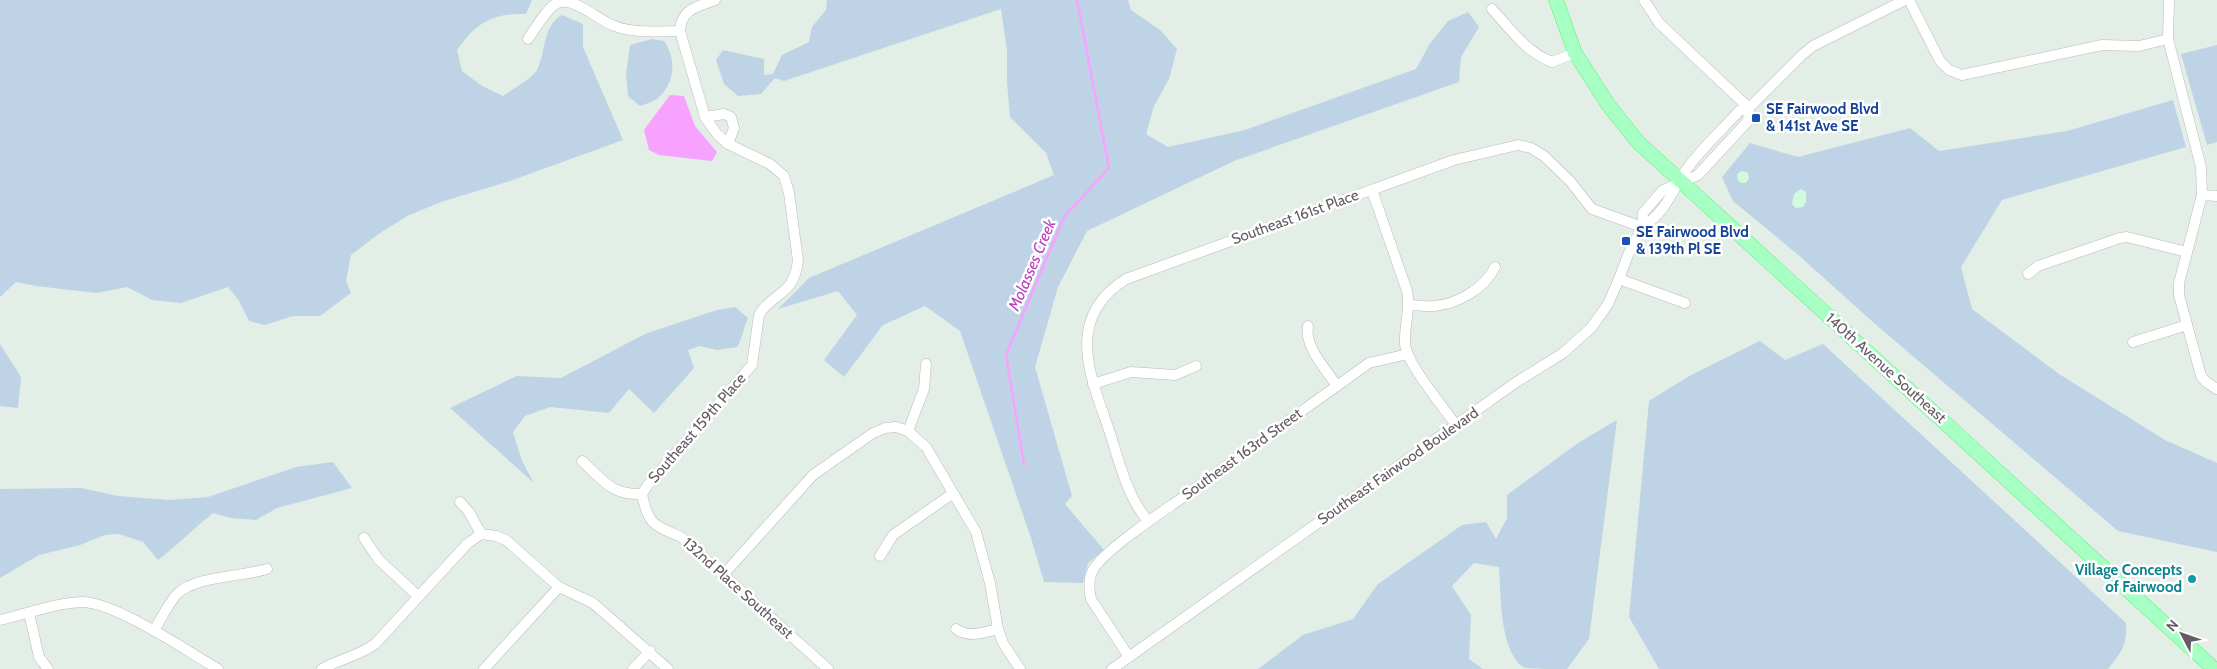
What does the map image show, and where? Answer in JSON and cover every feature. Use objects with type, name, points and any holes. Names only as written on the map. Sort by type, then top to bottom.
[{"type":"main road","name":"140th Avenue Southeast","points":[[1556,0],[1574,53],[1609,106],[1638,142],[2214,669]]},
{"type":"street","points":[[528,39],[552,6],[560,2],[567,2],[581,7],[612,25],[622,28],[680,31],[682,19],[686,13],[715,0]]},
{"type":"street","points":[[1644,0],[1659,22],[1749,108]]},
{"type":"street","points":[[1907,0],[1940,61],[1949,70],[1962,75],[1974,74],[2102,44],[2139,46],[2168,39]]},
{"type":"street","name":"Southeast Fairwood Boulevard","points":[[1112,669],[1515,383],[1547,364],[1581,338],[1600,316],[1619,279],[1628,254],[1642,227],[1643,213],[1663,190],[1698,175],[1748,121],[1749,108],[1813,46],[1907,0]]},
{"type":"street","points":[[2169,0],[2168,39],[2201,167],[2202,195],[2179,282],[2178,295],[2202,376],[2206,382],[2217,388]]},
{"type":"street","points":[[1492,9],[1529,49],[1541,58],[1552,62],[1574,53]]},
{"type":"street","name":"Southeast 159th Place","points":[[642,494],[752,365],[759,316],[763,308],[788,289],[798,261],[789,193],[784,176],[770,164],[728,144],[717,134],[705,117],[680,31]]},
{"type":"street","points":[[705,117],[724,114],[731,118],[734,128],[728,144]]},
{"type":"street","name":"Southeast 161st Place","points":[[1093,384],[1086,356],[1087,334],[1091,319],[1108,292],[1126,279],[1454,160],[1518,145],[1531,148],[1544,156],[1570,181],[1592,208],[1642,227]]},
{"type":"street","points":[[1372,190],[1407,290],[1410,305],[1405,336],[1408,354],[1456,425]]},
{"type":"street","points":[[2202,195],[2217,196]]},
{"type":"street","points":[[2028,274],[2038,266],[2120,238],[2128,237],[2187,252]]},
{"type":"street","points":[[1410,305],[1434,306],[1459,299],[1490,279],[1495,266]]},
{"type":"street","points":[[1619,279],[1685,303]]},
{"type":"street","points":[[2132,342],[2187,325]]},
{"type":"street","points":[[1308,326],[1306,333],[1311,346],[1337,386]]},
{"type":"street","name":"Southeast 163rd Street","points":[[1129,658],[1091,599],[1089,589],[1090,578],[1092,570],[1099,561],[1148,522],[1369,363],[1408,354]]},
{"type":"street","points":[[908,431],[924,389],[926,364]]},
{"type":"street","points":[[1148,522],[1131,494],[1093,384],[1131,372],[1175,375],[1196,366]]},
{"type":"street","points":[[724,574],[813,474],[873,433],[885,428],[896,427],[908,431],[926,447],[976,532],[990,582],[998,629],[1003,643],[1020,669]]},
{"type":"street","points":[[582,461],[616,492],[627,495],[642,494]]},
{"type":"street","name":"132nd Place Southeast","points":[[642,494],[649,519],[656,526],[681,537],[828,669]]},
{"type":"street","points":[[880,556],[894,535],[952,494]]},
{"type":"street","points":[[460,502],[469,512],[481,534]]},
{"type":"street","points":[[322,669],[332,663],[366,651],[375,644],[467,544],[481,534],[496,536],[506,540],[559,587],[593,604],[650,651],[668,669]]},
{"type":"street","points":[[364,538],[379,560],[418,596]]},
{"type":"street","points":[[154,631],[176,596],[185,588],[196,583],[251,574],[267,569]]},
{"type":"street","points":[[484,669],[559,587]]},
{"type":"street","points":[[0,620],[69,604],[92,603],[108,607],[154,631],[218,669]]},
{"type":"street","points":[[29,613],[39,657],[48,669]]},
{"type":"street","points":[[956,629],[963,634],[971,635],[998,629]]},
{"type":"street","points":[[633,669],[650,651]]},
{"type":"shaded area","points":[[0,0],[532,0],[526,14],[504,15],[494,18],[478,26],[471,33],[457,50],[462,71],[482,86],[503,96],[535,73],[540,63],[548,32],[556,20],[562,15],[583,24],[583,47],[623,140],[507,182],[444,201],[409,215],[380,233],[351,255],[346,281],[351,293],[320,316],[293,316],[265,325],[249,321],[239,301],[228,287],[181,303],[152,300],[127,287],[96,293],[16,282],[0,297]]},
{"type":"shaded area","points":[[827,0],[1128,0],[1131,10],[1160,30],[1177,49],[1169,79],[1154,106],[1146,134],[1168,147],[1245,130],[1416,69],[1429,45],[1448,21],[1468,12],[1479,27],[1461,57],[1459,82],[1234,161],[1087,231],[1058,287],[1035,367],[1072,496],[1065,504],[1104,550],[1088,563],[1083,583],[1044,582],[1031,538],[960,331],[925,306],[883,325],[844,377],[824,360],[857,315],[838,291],[778,309],[809,278],[1054,175],[1046,153],[1010,117],[1007,51],[1001,9],[784,81],[775,78],[761,94],[738,96],[724,84],[716,60],[723,50],[764,59],[764,75],[773,74],[782,55],[809,42],[812,27],[826,10]]},
{"type":"shaded area","points":[[652,39],[664,41],[668,48],[672,63],[671,78],[664,92],[651,102],[640,106],[628,96],[626,74],[630,45]]},
{"type":"shaded area","points":[[2217,45],[2217,142],[2207,145],[2181,54]]},
{"type":"shaded area","points":[[670,95],[684,96],[695,126],[717,152],[712,161],[659,155],[649,150],[644,130]]},
{"type":"shaded area","points":[[2173,100],[2186,147],[2002,200],[1961,267],[1972,309],[2059,374],[2165,440],[2217,463],[2217,552],[2118,531],[1874,323],[1796,253],[1733,201],[1722,177],[1750,143],[1798,157],[1910,128],[1939,151],[2067,131]]},
{"type":"shaded area","points":[[735,307],[748,318],[737,347],[717,350],[700,346],[688,350],[694,368],[654,413],[629,389],[609,413],[550,407],[525,416],[513,432],[522,461],[534,483],[450,408],[517,376],[561,378],[645,334],[717,310]]},
{"type":"shaded area","points":[[1760,341],[1785,360],[1823,344],[2126,623],[2126,637],[2123,648],[2108,669],[1659,669],[1629,617],[1649,401],[1691,375]]},
{"type":"shaded area","points":[[0,344],[21,377],[18,408],[0,406]]},
{"type":"shaded area","points":[[1617,420],[1589,639],[1567,669],[1525,668],[1516,660],[1510,650],[1503,622],[1499,567],[1474,563],[1452,586],[1471,615],[1469,659],[1483,669],[1258,669],[1303,635],[1353,619],[1378,584],[1462,525],[1486,522],[1496,539],[1507,518],[1507,495],[1578,443]]},
{"type":"shaded area","points":[[333,462],[352,488],[277,508],[256,520],[231,518],[213,513],[158,560],[143,542],[119,534],[105,535],[80,545],[39,555],[0,578],[0,489],[81,488],[118,496],[169,500],[208,497],[296,467]]},
{"type":"sand","points":[[1741,171],[1745,171],[1749,177],[1745,183],[1741,183],[1737,179],[1737,175]]},
{"type":"sand","points":[[1801,189],[1806,192],[1806,201],[1803,207],[1796,208],[1792,204],[1794,194]]},
{"type":"waterway","name":"Molasses Creek","points":[[1024,464],[1006,355],[1064,217],[1109,168],[1077,0]]},
{"type":"place","name":"SE Fairwood Blvd & 141st Ave SE","points":[[1756,118]]},
{"type":"place","name":"SE Fairwood Blvd & 139th Pl SE","points":[[1626,241]]},
{"type":"place","name":"Village Concepts of Fairwood","points":[[2192,579]]}]
